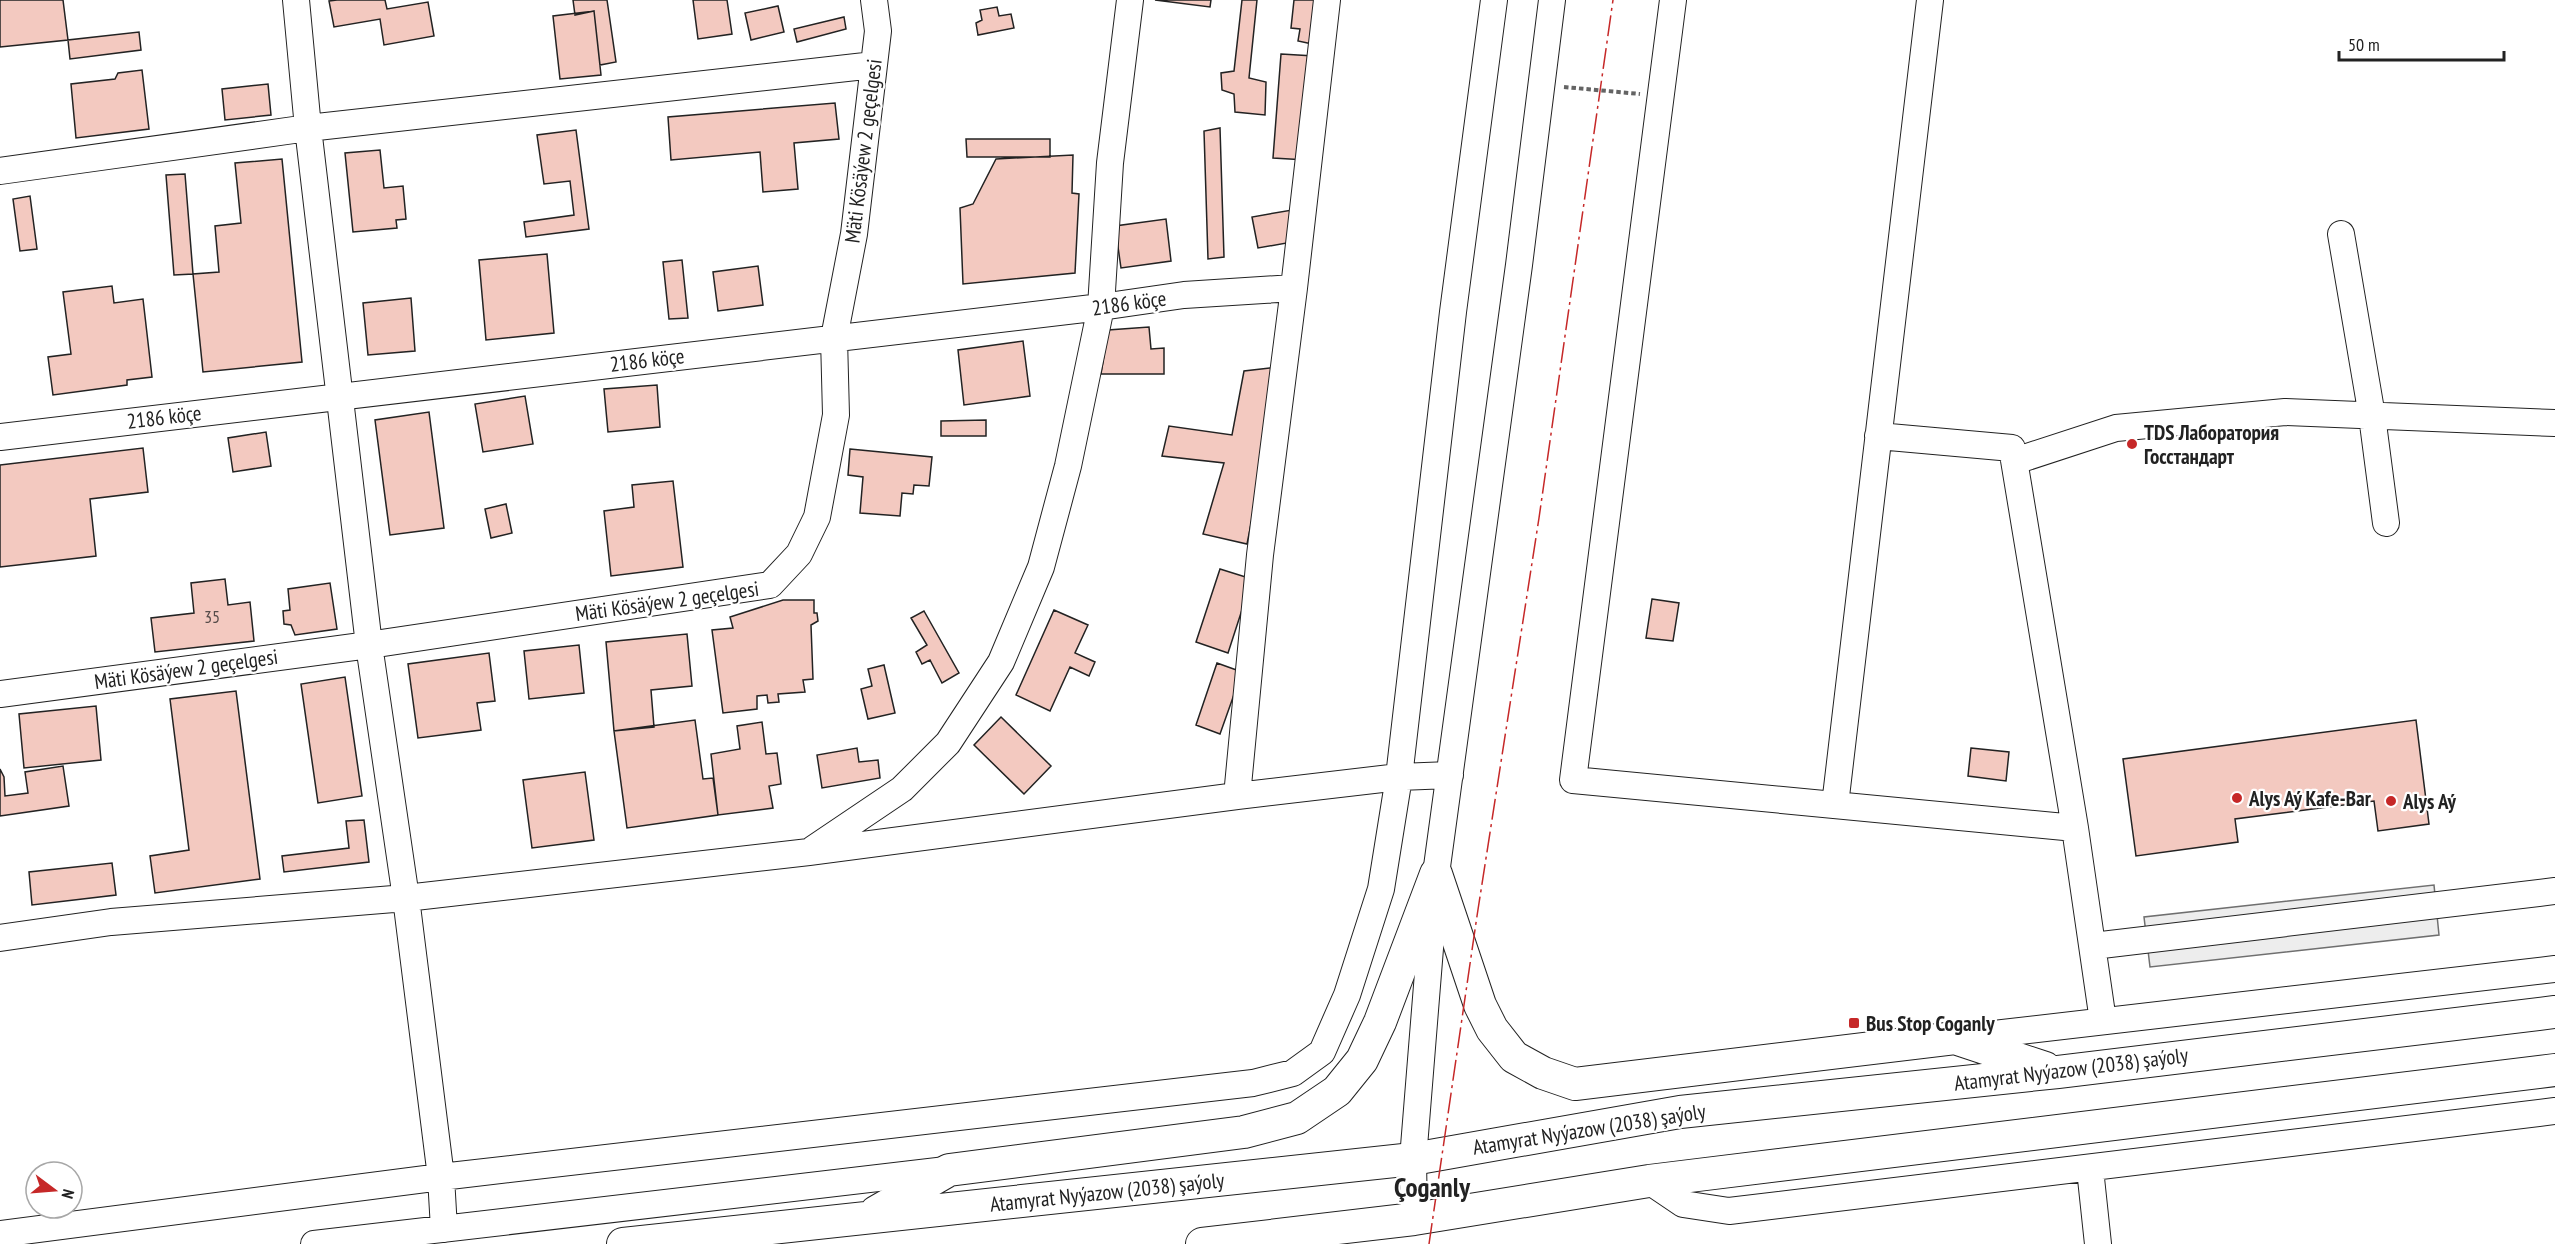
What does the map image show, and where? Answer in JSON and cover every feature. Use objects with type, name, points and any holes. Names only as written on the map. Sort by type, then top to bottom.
[{"type":"main road","points":[[1436,874],[1471,972],[1480,1005],[1492,1029],[1514,1057],[1543,1073],[1575,1084],[1955,1038],[2058,1072]]},
{"type":"main road","points":[[865,1218],[949,1170],[1244,1132],[1297,1118],[1337,1091],[1362,1060],[1380,1022],[1436,874]]},
{"type":"main road","name":"Atamyrat Nyýazow (2038) şaýoly","points":[[623,1244],[1413,1159],[1680,1112],[2058,1072],[2555,1012]]},
{"type":"main road","points":[[1680,1112],[1751,1063]]},
{"type":"main road","points":[[1202,1244],[1413,1219],[1649,1181],[2555,1070]]},
{"type":"main road","points":[[1107,1150],[1217,1181]]},
{"type":"street","points":[[296,0],[308,128],[339,396],[369,645],[406,898],[441,1177],[444,1229]]},
{"type":"street","name":"Mäti Kösäýew 2 geçelgesi","points":[[0,694],[369,645],[770,585],[799,554],[817,517],[836,415],[834,338],[854,234],[874,65],[878,31],[874,0]]},
{"type":"street","points":[[808,852],[902,789],[948,743],[1001,662],[1041,567],[1068,466],[1101,307],[1110,163],[1130,0]]},
{"type":"street","points":[[1237,796],[1260,555],[1327,0]]},
{"type":"street","points":[[0,1234],[441,1177],[1253,1083],[1293,1073],[1322,1052],[1347,995],[1381,890],[1399,777],[1453,312],[1494,0]]},
{"type":"street","points":[[1413,1219],[1413,1159],[1436,874],[1552,0]]},
{"type":"street","points":[[1673,0],[1573,780],[2075,828]]},
{"type":"street","points":[[1835,805],[1930,0]]},
{"type":"street","points":[[0,171],[308,128],[874,65]]},
{"type":"street","points":[[2341,234],[2372,416],[2386,523]]},
{"type":"street","name":"2186 köçe","points":[[0,437],[1101,307],[1184,295],[1294,288]]},
{"type":"street","points":[[2015,461],[2116,428],[2285,412],[2555,423]]},
{"type":"street","points":[[1878,435],[2013,448],[2094,946],[2103,1021]]},
{"type":"street","points":[[0,938],[111,922],[406,898],[808,852],[1237,796],[1399,777],[1450,775]]},
{"type":"street","points":[[2094,946],[2555,891]]},
{"type":"street","points":[[1955,1038],[2555,969]]},
{"type":"street","points":[[1649,1181],[1683,1204],[1729,1211],[2555,1111]]},
{"type":"street","points":[[2090,1169],[2098,1244]]},
{"type":"street","points":[[314,1244],[949,1170]]},
{"type":"path","points":[[1542,85],[1661,96]]},
{"type":"shaded area","points":[[2434,885],[2439,935],[2150,967],[2144,917]]},
{"type":"building","points":[[0,0],[63,0],[68,40],[0,47]]},
{"type":"building","points":[[385,0],[387,9],[428,2],[434,36],[384,45],[380,19],[334,27],[329,1]]},
{"type":"building","points":[[573,0],[607,0],[616,62],[600,65],[594,11],[575,15]]},
{"type":"building","points":[[693,0],[727,0],[732,34],[698,39]]},
{"type":"building","points":[[1155,0],[1211,0],[1210,7]]},
{"type":"building","points":[[1242,0],[1257,0],[1249,78],[1266,82],[1265,115],[1235,112],[1234,94],[1222,90],[1221,73],[1234,71]]},
{"type":"building","points":[[1294,0],[1323,0],[1317,45],[1298,41],[1300,29],[1291,28]]},
{"type":"building","points":[[778,6],[784,32],[751,40],[745,13]]},
{"type":"building","points":[[997,7],[999,16],[1011,14],[1014,28],[978,35],[976,23],[982,20],[980,10]]},
{"type":"building","points":[[594,11],[601,75],[560,79],[553,16]]},
{"type":"building","points":[[844,17],[846,29],[797,42],[794,29]]},
{"type":"building","points":[[139,32],[141,50],[70,59],[68,40]]},
{"type":"building","points":[[1281,54],[1314,56],[1306,160],[1273,158]]},
{"type":"building","points":[[142,70],[149,129],[76,138],[71,84],[115,79],[118,73]]},
{"type":"building","points":[[268,84],[271,115],[225,120],[222,89]]},
{"type":"building","points":[[835,103],[839,139],[794,143],[798,189],[763,192],[760,152],[671,160],[668,117]]},
{"type":"building","points":[[1220,128],[1224,257],[1208,259],[1204,131]]},
{"type":"building","points":[[576,130],[589,229],[526,237],[524,222],[574,215],[570,181],[544,184],[537,135]]},
{"type":"building","points":[[966,139],[1050,139],[1050,157],[967,157]]},
{"type":"building","points":[[380,150],[384,188],[403,186],[406,219],[396,220],[397,228],[353,232],[345,153]]},
{"type":"building","points":[[1073,155],[1072,193],[1079,194],[1075,273],[963,284],[960,208],[973,204],[996,159]]},
{"type":"building","points":[[282,159],[302,362],[203,372],[193,274],[219,272],[215,226],[241,223],[235,163]]},
{"type":"building","points":[[185,174],[193,274],[174,275],[166,175]]},
{"type":"building","points":[[30,196],[37,249],[20,251],[13,199]]},
{"type":"building","points":[[1292,210],[1298,241],[1258,248],[1252,217]]},
{"type":"building","points":[[1166,219],[1171,261],[1121,268],[1115,226]]},
{"type":"building","points":[[547,254],[554,333],[486,340],[479,260]]},
{"type":"building","points":[[682,260],[688,318],[669,319],[663,262]]},
{"type":"building","points":[[758,266],[763,305],[718,311],[713,272]]},
{"type":"building","points":[[112,286],[114,303],[143,299],[152,377],[127,380],[127,385],[53,395],[48,357],[71,354],[63,292]]},
{"type":"building","points":[[411,298],[415,351],[368,355],[363,303]]},
{"type":"building","points":[[1149,327],[1151,349],[1164,348],[1164,374],[1101,374],[1108,330]]},
{"type":"building","points":[[1023,341],[1030,396],[964,405],[958,350]]},
{"type":"building","points":[[1278,367],[1262,469],[1247,544],[1203,534],[1224,463],[1162,456],[1169,426],[1232,435],[1244,371]]},
{"type":"building","points":[[657,385],[660,427],[608,432],[604,389]]},
{"type":"building","points":[[525,396],[533,444],[483,452],[475,404]]},
{"type":"building","points":[[429,412],[444,528],[390,535],[375,420]]},
{"type":"building","points":[[986,420],[986,436],[941,436],[941,421]]},
{"type":"building","points":[[266,432],[271,466],[233,472],[228,438]]},
{"type":"building","points":[[143,448],[148,492],[90,499],[96,556],[0,567],[0,465]]},
{"type":"building","points":[[850,449],[932,457],[929,486],[914,485],[913,494],[902,493],[900,516],[860,513],[863,477],[848,475]]},
{"type":"building","points":[[673,481],[683,567],[611,576],[604,511],[634,507],[632,485]]},
{"type":"building","points":[[506,504],[512,533],[491,538],[485,509]]},
{"type":"building","points":[[1220,569],[1252,579],[1228,653],[1196,642]]},
{"type":"building","points":[[225,579],[228,605],[250,602],[254,641],[155,652],[151,618],[194,613],[191,583]]},
{"type":"building","points":[[330,583],[337,629],[295,635],[291,625],[284,624],[283,611],[290,610],[288,589]]},
{"type":"building","points":[[1652,599],[1679,603],[1673,641],[1646,638]]},
{"type":"building","points":[[783,600],[814,600],[814,613],[817,613],[818,621],[811,625],[813,679],[803,680],[805,692],[778,694],[779,702],[768,703],[767,695],[757,696],[757,709],[723,713],[712,630],[733,628],[730,617]]},
{"type":"building","points":[[1054,610],[1088,625],[1075,653],[1095,662],[1089,676],[1070,667],[1050,711],[1016,695]]},
{"type":"building","points":[[924,611],[959,673],[942,683],[930,660],[922,664],[916,652],[927,645],[911,618]]},
{"type":"building","points":[[687,634],[692,686],[651,690],[654,727],[614,731],[606,642]]},
{"type":"building","points":[[579,645],[584,693],[529,699],[524,651]]},
{"type":"building","points":[[489,653],[495,701],[477,703],[481,730],[418,738],[408,664]]},
{"type":"building","points":[[1217,663],[1242,672],[1220,734],[1196,725]]},
{"type":"building","points":[[884,665],[895,713],[868,719],[861,689],[872,686],[868,669]]},
{"type":"building","points":[[345,677],[362,796],[318,803],[301,684]]},
{"type":"building","points":[[236,691],[260,879],[155,893],[150,856],[189,850],[170,699]]},
{"type":"building","points":[[96,706],[101,760],[24,768],[19,714]]},
{"type":"building","points":[[1001,717],[1051,766],[1024,794],[974,745]]},
{"type":"building","points":[[695,720],[703,779],[713,778],[718,815],[627,828],[614,731]]},
{"type":"building","points":[[2416,720],[2429,824],[2378,831],[2374,801],[2235,819],[2238,842],[2136,856],[2123,759]]},
{"type":"building","points":[[762,722],[766,754],[777,753],[781,784],[769,786],[773,808],[718,815],[711,754],[740,749],[737,726]]},
{"type":"building","points":[[857,748],[859,762],[878,760],[880,778],[822,788],[817,755]]},
{"type":"building","points":[[1971,748],[2009,752],[2006,781],[1968,776]]},
{"type":"building","points":[[63,766],[69,806],[0,816],[0,769],[4,777],[5,796],[28,793],[25,772]]},
{"type":"building","points":[[585,772],[594,840],[532,848],[523,780]]},
{"type":"building","points":[[364,820],[369,862],[284,872],[282,856],[349,848],[346,821]]},
{"type":"building","points":[[112,863],[116,895],[32,905],[29,872]]},
{"type":"power","points":[[1429,1244],[1539,518],[1613,0]]},
{"type":"place","name":"TDS Лаборатория Госстандарт","points":[[2132,444]]},
{"type":"place","name":"Alys Aý Kafe-Bar","points":[[2237,798]]},
{"type":"place","name":"Alys Aý","points":[[2391,801]]},
{"type":"place","name":"Bus Stop Coganly","points":[[1854,1023]]},
{"type":"district","name":"Çoganly","points":[[1432,1187]]}]
